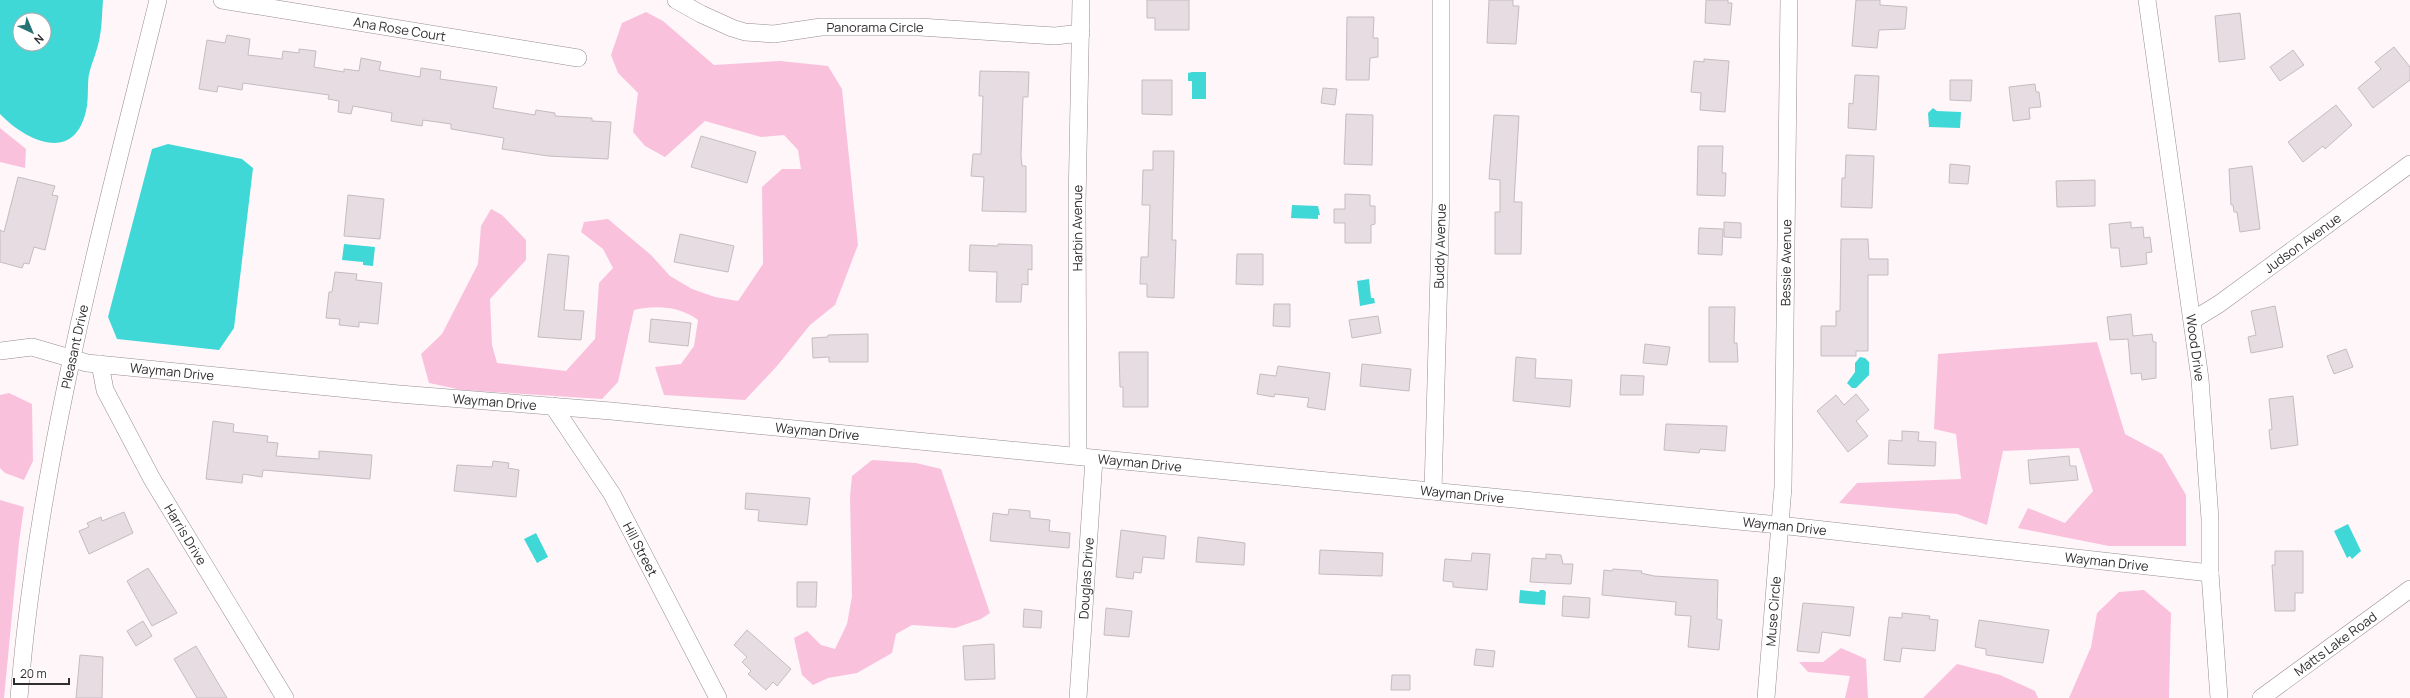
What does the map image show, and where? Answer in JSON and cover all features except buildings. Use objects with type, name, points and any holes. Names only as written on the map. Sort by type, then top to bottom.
[{"type":"street","name":"Pleasant Drive","points":[[20,698],[28,611],[49,472],[70,359],[158,0]]},
{"type":"street","name":"Ana Rose Court","points":[[222,0],[578,58]]},
{"type":"street","name":"Panorama Circle","points":[[676,0],[732,28],[774,34],[821,27],[920,27],[1055,36],[1081,33]]},
{"type":"street","name":"Harbin Avenue","points":[[1078,456],[1077,204],[1081,0]]},
{"type":"street","name":"Buddy Avenue","points":[[1433,492],[1440,207],[1441,0]]},
{"type":"street","name":"Bessie Avenue","points":[[1779,525],[1783,487],[1789,0]]},
{"type":"street","name":"Wood Drive","points":[[2147,0],[2193,320],[2206,450],[2210,519],[2210,573],[2219,698]]},
{"type":"street","name":"Judson Avenue","points":[[2193,320],[2237,291],[2410,164]]},
{"type":"street","name":"Wayman Drive","points":[[0,351],[32,347],[70,359],[100,364],[400,394],[553,406],[1078,456],[1094,459],[1779,525],[2210,573]]},
{"type":"street","name":"Harris Drive","points":[[100,364],[105,390],[152,479],[285,698]]},
{"type":"street","name":"Hill Street","points":[[553,406],[612,494],[718,698]]},
{"type":"street","name":"Douglas Drive","points":[[1078,698],[1094,459]]},
{"type":"street","name":"Muse Circle","points":[[1766,698],[1779,525]]},
{"type":"street","name":"Matts Lake Road","points":[[2260,698],[2410,589]]},
{"type":"shaded area","points":[[646,12],[663,21],[714,65],[780,61],[828,66],[842,89],[858,245],[835,305],[810,325],[777,366],[745,400],[664,395],[655,367],[681,364],[694,346],[698,320],[691,315],[675,309],[659,307],[634,310],[618,382],[602,399],[462,390],[429,383],[421,354],[442,334],[478,264],[481,226],[491,209],[502,215],[526,240],[526,260],[490,299],[492,345],[497,363],[566,371],[595,339],[599,283],[613,268],[603,249],[581,232],[584,222],[608,219],[651,255],[670,276],[692,289],[715,297],[738,301],[763,264],[762,187],[782,169],[801,169],[798,150],[784,135],[761,137],[705,121],[665,157],[645,146],[633,132],[638,93],[618,73],[611,55],[622,23]]},
{"type":"shaded area","points":[[0,128],[26,149],[25,168],[0,162]]},
{"type":"shaded area","points":[[2097,342],[2125,434],[2162,454],[2186,495],[2186,546],[2109,546],[2018,528],[2028,508],[2065,523],[2093,491],[2079,448],[2003,451],[1987,525],[1957,514],[1839,503],[1857,483],[1961,479],[1956,434],[1934,429],[1938,354]]},
{"type":"shaded area","points":[[9,393],[32,404],[33,461],[24,480],[5,473],[0,468],[0,395]]},
{"type":"shaded area","points":[[872,460],[916,463],[941,469],[990,613],[981,619],[955,628],[912,625],[896,634],[892,653],[857,673],[828,678],[813,685],[802,675],[794,638],[807,631],[821,645],[835,649],[847,624],[852,596],[850,497],[852,476]]},
{"type":"shaded area","points":[[0,500],[24,507],[19,542],[4,698],[0,698]]},
{"type":"shaded area","points":[[2144,590],[2171,613],[2169,698],[2069,698],[2091,647],[2097,613],[2119,592]]},
{"type":"shaded area","points":[[1841,648],[1866,659],[1868,698],[1845,698],[1850,676],[1808,672],[1799,662],[1823,662]]},
{"type":"shaded area","points":[[1957,664],[2000,675],[2035,691],[2038,698],[1923,698]]},
{"type":"water","points":[[0,0],[103,0],[100,36],[89,74],[86,111],[80,127],[71,138],[60,142],[48,142],[35,139],[11,124],[0,114]]},
{"type":"water","points":[[1206,72],[1206,99],[1192,99],[1192,81],[1188,81],[1188,73]]},
{"type":"water","points":[[1933,108],[1937,111],[1961,112],[1960,128],[1929,127],[1928,113]]},
{"type":"water","points":[[168,144],[242,159],[253,168],[234,328],[219,350],[117,339],[108,317],[152,149]]},
{"type":"water","points":[[1292,205],[1318,206],[1320,215],[1318,215],[1318,219],[1291,218]]},
{"type":"water","points":[[344,244],[375,247],[373,266],[363,265],[363,262],[342,260]]},
{"type":"water","points":[[1369,279],[1371,298],[1374,298],[1375,303],[1360,306],[1357,281]]},
{"type":"water","points":[[1860,357],[1865,358],[1869,362],[1869,375],[1856,388],[1852,388],[1847,383],[1855,372],[1855,363]]},
{"type":"water","points":[[2348,524],[2361,551],[2352,559],[2350,556],[2347,558],[2334,531]]},
{"type":"water","points":[[536,533],[548,557],[537,563],[524,539]]},
{"type":"water","points":[[1520,590],[1539,592],[1540,590],[1544,590],[1546,592],[1545,605],[1519,603]]}]
